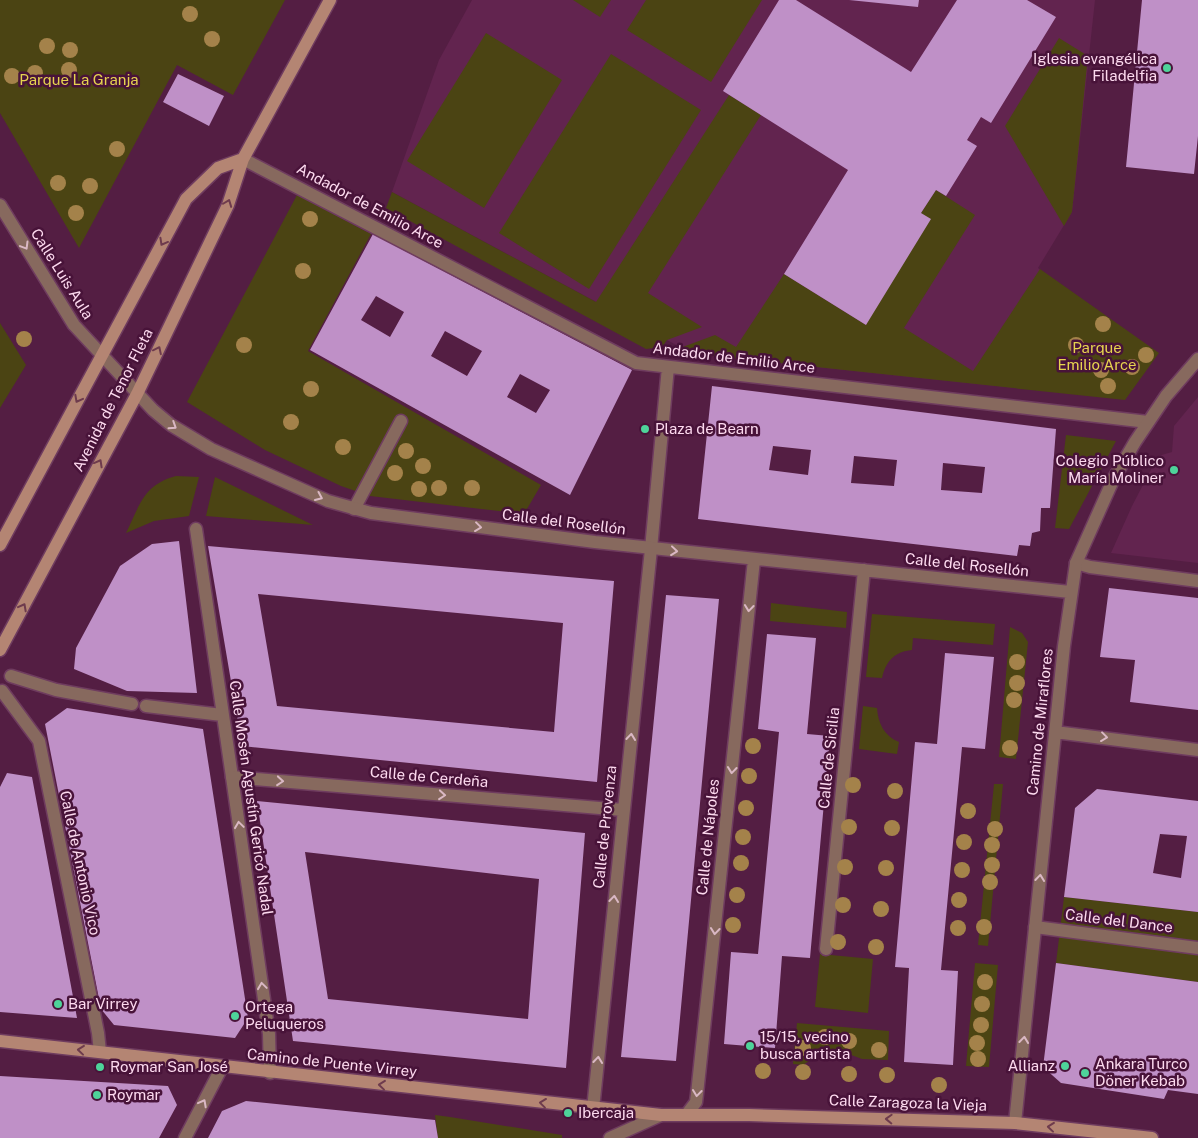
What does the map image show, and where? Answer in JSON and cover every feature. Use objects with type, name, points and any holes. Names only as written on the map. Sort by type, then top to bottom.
[{"type":"main road","name":"Avenida de Tenor Fleta","points":[[0,650],[137,394],[228,205],[243,158],[330,0]]},
{"type":"main road","name":"Avenida de Tenor Fleta","points":[[0,545],[186,199],[218,168],[243,158]]},
{"type":"main road","name":"Camino de Puente Virrey","points":[[0,1041],[270,1073],[661,1115]]},
{"type":"main road","name":"Calle Zaragoza la Vieja","points":[[661,1115],[687,1114],[1016,1124],[1072,1134],[1152,1138]]},
{"type":"street","name":"Andador de Emilio Arce","points":[[243,158],[636,363],[1148,422]]},
{"type":"street","name":"Calle Luis Aula","points":[[0,205],[74,325],[101,356]]},
{"type":"street","name":"Calle del Rosellón","points":[[101,356],[165,421],[210,449],[328,501],[354,509],[651,549],[1070,592]]},
{"type":"street","name":"Camino de Miraflores","points":[[1016,1124],[1070,592],[1076,563],[1114,478],[1148,422],[1198,359]]},
{"type":"street","name":"Calle de Provenza","points":[[592,1109],[651,549],[654,494],[668,368]]},
{"type":"street","points":[[354,509],[401,421]]},
{"type":"street","name":"Calle Mosén Agustín Gericó Nadal","points":[[196,529],[269,1034],[270,1073]]},
{"type":"street","name":"Calle de Nápoles","points":[[687,1114],[696,1102],[697,1094],[754,560]]},
{"type":"street","points":[[1076,563],[1090,567],[1198,581]]},
{"type":"street","name":"Calle de Sicilia","points":[[826,950],[864,570]]},
{"type":"street","points":[[10,676],[71,694],[132,704]]},
{"type":"street","name":"Calle de Antonio Vico","points":[[2,692],[39,741],[96,1021],[100,1052]]},
{"type":"street","points":[[146,706],[222,715]]},
{"type":"street","points":[[1056,732],[1198,750]]},
{"type":"street","name":"Calle de Cerdeña","points":[[232,777],[623,810]]},
{"type":"street","name":"Calle del Dance","points":[[1035,927],[1198,948]]},
{"type":"street","points":[[184,1138],[222,1067]]},
{"type":"street","points":[[610,1138],[661,1115]]},
{"type":"shaded area","points":[[472,0],[1095,0],[1072,212],[1038,268],[1065,288],[1054,392],[693,354],[392,192],[439,60]]},
{"type":"shaded area","name":"Colegio Público María Moliner","points":[[1198,397],[1198,563],[1111,553],[1132,506],[1158,456],[1172,452],[1174,426]]},
{"type":"green space","name":"Parque La Granja","points":[[0,0],[285,0],[233,95],[177,65],[79,248],[0,113]]},
{"type":"green space","points":[[573,0],[611,0],[600,17]]},
{"type":"green space","points":[[646,0],[762,0],[711,82],[627,30]]},
{"type":"green space","points":[[486,33],[562,80],[484,208],[407,161]]},
{"type":"green space","points":[[1059,38],[1088,56],[1072,212],[1064,226],[1005,126]]},
{"type":"green space","points":[[611,54],[701,110],[589,289],[499,233]]},
{"type":"green space","points":[[729,95],[761,115],[648,293],[702,327],[667,340],[662,347],[646,349],[386,208],[392,192],[596,302]]},
{"type":"green space","name":"Parque Emilio Arce","points":[[936,190],[975,215],[904,328],[973,371],[1040,269],[1159,353],[1125,400],[693,354],[680,348],[715,335],[736,347],[784,274],[866,325],[921,213]]},
{"type":"green space","points":[[297,195],[371,234],[308,351],[541,485],[524,514],[370,496],[341,486],[265,450],[187,402]]},
{"type":"green space","points":[[0,323],[26,365],[0,408]]},
{"type":"green space","points":[[1066,435],[1116,441],[1069,529],[1055,528]]},
{"type":"green space","points":[[176,476],[199,477],[189,516],[154,521],[126,533],[139,505],[149,491],[165,480]]},
{"type":"green space","points":[[215,477],[313,525],[206,516]]},
{"type":"green space","points":[[771,603],[847,612],[846,628],[770,621]]},
{"type":"green space","points":[[872,614],[995,624],[993,645],[913,638],[912,650],[900,653],[892,658],[882,678],[866,677]]},
{"type":"green space","points":[[1010,627],[1022,633],[1028,642],[1016,759],[999,757]]},
{"type":"green space","points":[[863,706],[877,708],[879,719],[886,733],[899,742],[897,754],[859,749]]},
{"type":"green space","points":[[994,784],[1003,784],[988,946],[978,945]]},
{"type":"green space","points":[[1064,897],[1198,912],[1198,982],[1056,963]]},
{"type":"green space","points":[[820,954],[873,959],[868,1013],[815,1007]]},
{"type":"green space","points":[[975,963],[998,965],[989,1067],[966,1066]]},
{"type":"green space","points":[[797,1023],[889,1031],[888,1060],[862,1059],[846,1053],[824,1051],[803,1065],[793,1064]]},
{"type":"green space","points":[[435,1115],[562,1135],[562,1138],[438,1138]]},
{"type":"building","points":[[779,0],[796,0],[911,72],[957,0],[1027,0],[1056,17],[991,123],[981,117],[967,140],[977,146],[946,196],[936,190],[921,213],[931,219],[866,325],[784,274],[848,170],[723,91]]},
{"type":"building","points":[[849,0],[919,0],[918,7]]},
{"type":"building","name":"Iglesia evangélica Filadelfia","points":[[1142,0],[1198,0],[1198,136],[1194,174],[1126,167]]},
{"type":"building","points":[[178,74],[224,96],[209,126],[163,102]]},
{"type":"building","points":[[373,234],[632,370],[570,495],[310,350]],"holes":[[[376,296],[404,312],[390,337],[361,320]],[[445,331],[482,351],[467,376],[431,356]],[[520,374],[550,390],[536,413],[507,397]]]},
{"type":"building","points":[[712,386],[1056,429],[1050,508],[1041,508],[1040,531],[1032,533],[1030,546],[1019,545],[1017,556],[698,519]],"holes":[[[773,446],[811,450],[808,475],[769,470]],[[854,456],[897,460],[894,486],[851,483]],[[943,463],[985,467],[982,493],[941,490]]]},
{"type":"building","points":[[179,541],[197,693],[127,691],[74,669],[76,648],[120,566],[152,544]]},
{"type":"building","points":[[208,546],[614,581],[597,782],[242,746]],"holes":[[[258,594],[563,623],[554,732],[277,706]]]},
{"type":"building","points":[[1109,588],[1198,598],[1198,710],[1130,702],[1135,660],[1100,657]]},
{"type":"building","points":[[666,595],[719,599],[676,1061],[621,1057]]},
{"type":"building","points":[[767,634],[816,638],[807,734],[830,736],[810,958],[782,956],[775,1048],[724,1044],[731,952],[758,954],[779,732],[758,729]]},
{"type":"building","points":[[945,653],[994,657],[985,749],[962,747],[941,970],[958,971],[953,1065],[904,1062],[909,968],[895,967],[915,742],[937,744]]},
{"type":"building","points":[[67,708],[203,729],[248,1018],[235,1038],[114,1025],[101,1009],[45,724]]},
{"type":"building","points":[[7,773],[32,777],[77,1018],[0,1012],[0,787]]},
{"type":"building","points":[[1097,789],[1198,801],[1198,912],[1064,897],[1075,808]],"holes":[[[1160,834],[1187,836],[1181,878],[1153,873]]]},
{"type":"building","points":[[257,801],[585,833],[566,1068],[293,1041]],"holes":[[[305,852],[539,879],[528,1019],[328,999]]]},
{"type":"building","points":[[1056,963],[1198,982],[1198,1094],[1168,1090],[1164,1099],[1061,1083],[1043,1067]]},
{"type":"building","points":[[0,1076],[168,1086],[177,1105],[159,1138],[0,1138]]},
{"type":"building","points":[[246,1101],[435,1120],[438,1138],[208,1138],[222,1111]]},
{"type":"place","name":"Iglesia evangélica Filadelfia","points":[[1167,68]]},
{"type":"place","name":"Plaza de Bearn","points":[[645,429]]},
{"type":"place","name":"Colegio Público María Moliner","points":[[1174,470]]},
{"type":"place","name":"Bar Virrey","points":[[58,1004]]},
{"type":"place","name":"Ortega Peluqueros","points":[[235,1016]]},
{"type":"place","name":"15/15, vecino busca artista","points":[[750,1046]]},
{"type":"place","name":"Allianz","points":[[1065,1066]]},
{"type":"place","name":"Roymar San José","points":[[100,1067]]},
{"type":"place","name":"Ankara Turco Döner Kebab","points":[[1085,1073]]},
{"type":"place","name":"Roymar","points":[[97,1095]]},
{"type":"place","name":"Ibercaja","points":[[568,1113]]}]
